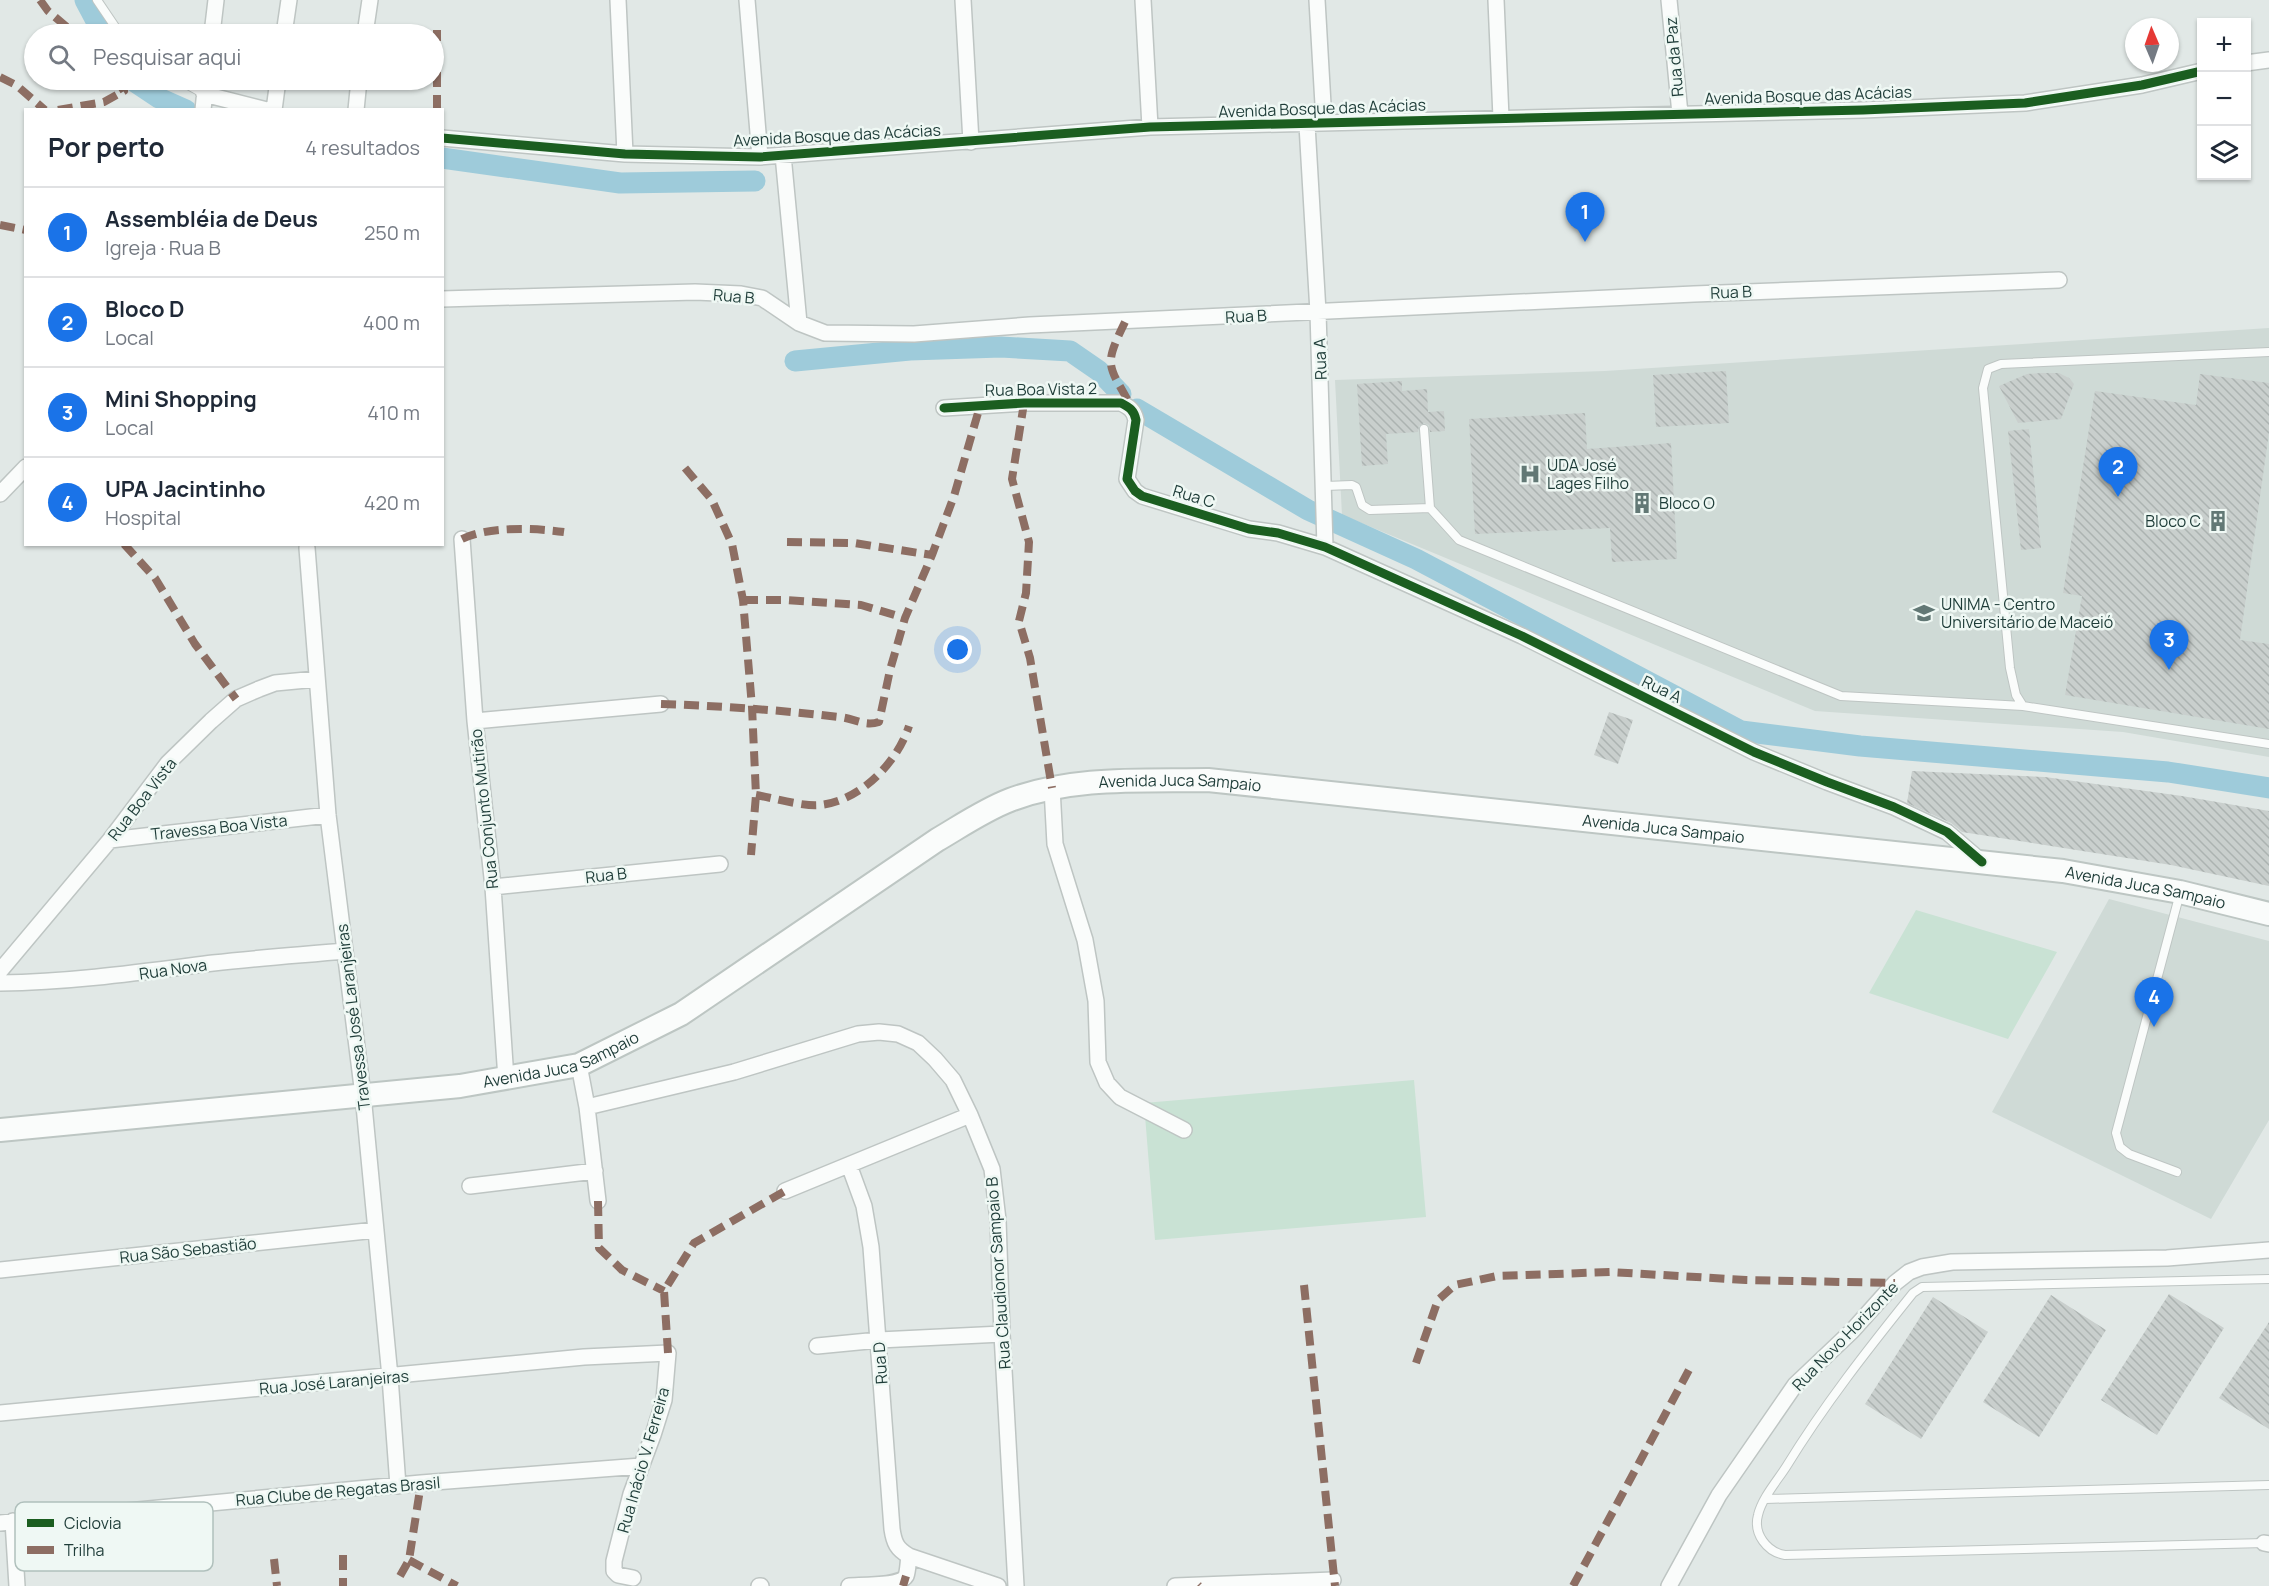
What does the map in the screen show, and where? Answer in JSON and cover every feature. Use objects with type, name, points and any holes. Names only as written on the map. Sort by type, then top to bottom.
[{"type":"main road","name":"Avenida Juca Sampaio","points":[[0,1130],[460,1086],[579,1065],[681,1014],[973,818],[1011,800],[1052,788],[1095,781],[1208,780],[2063,871],[2180,892],[2269,914]]},
{"type":"street","points":[[213,24],[216,0]]},
{"type":"street","points":[[285,24],[289,0]]},
{"type":"street","points":[[618,0],[625,154]]},
{"type":"street","points":[[747,0],[760,157]]},
{"type":"street","points":[[963,0],[971,142]]},
{"type":"street","points":[[1143,0],[1150,127]]},
{"type":"street","points":[[1317,0],[1324,122]]},
{"type":"street","points":[[1496,0],[1501,118]]},
{"type":"street","name":"Rua da Paz","points":[[1669,0],[1680,114]]},
{"type":"street","points":[[366,24],[369,5]]},
{"type":"street","points":[[2251,62],[2269,60]]},
{"type":"street","name":"Avenida Bosque das Acácias","points":[[444,138],[625,154],[760,157],[1150,127],[1863,110],[2025,103],[2142,85],[2198,72]]},
{"type":"street","points":[[274,108],[277,90]]},
{"type":"street","points":[[356,108],[358,90]]},
{"type":"street","points":[[204,96],[258,108]]},
{"type":"street","name":"Rua A","points":[[1307,125],[1318,312],[1325,540],[1754,752],[1894,807],[1947,832],[1982,862]]},
{"type":"street","points":[[783,155],[799,323]]},
{"type":"street","name":"Rua B","points":[[444,299],[695,292],[741,294],[762,298],[799,323],[825,333],[914,334],[1030,325],[1694,294],[2059,280]]},
{"type":"street","name":"Rua Boa Vista 2","points":[[944,408],[1024,403],[1112,403],[1129,407],[1135,413]]},
{"type":"street","name":"Rua C","points":[[1135,413],[1136,420],[1127,479],[1135,491],[1142,496],[1249,529],[1325,540]]},
{"type":"street","points":[[0,494],[24,469]]},
{"type":"street","name":"Rua Conjunto Mutirão","points":[[462,539],[475,721],[493,887],[506,1078]]},
{"type":"street","name":"Travessa José Laranjeiras","points":[[307,548],[328,815],[363,1095],[398,1486]]},
{"type":"street","name":"Rua Boa Vista","points":[[0,971],[110,840],[168,763],[236,699],[275,683],[317,679]]},
{"type":"street","points":[[475,721],[661,704]]},
{"type":"street","points":[[1052,788],[1055,844],[1085,940],[1096,1001],[1098,1062],[1107,1083],[1120,1097],[1184,1130]]},
{"type":"street","name":"Travessa Boa Vista","points":[[110,840],[328,815]]},
{"type":"street","name":"Rua B","points":[[493,887],[720,864]]},
{"type":"street","name":"Rua Nova","points":[[0,983],[44,982],[139,974],[214,963],[345,951]]},
{"type":"street","name":"Rua Claudionor Sampaio B","points":[[587,1107],[734,1072],[858,1034],[879,1032],[898,1034],[918,1043],[953,1080],[992,1169],[998,1220],[1016,1586]]},
{"type":"street","points":[[579,1065],[587,1107],[598,1201]]},
{"type":"street","points":[[785,1191],[970,1115]]},
{"type":"street","name":"Rua D","points":[[849,1166],[864,1206],[872,1247],[894,1543],[900,1551],[909,1556]]},
{"type":"street","points":[[470,1186],[595,1171]]},
{"type":"street","name":"Rua São Sebastião","points":[[0,1270],[376,1230]]},
{"type":"street","name":"Rua Novo Horizonte","points":[[1668,1586],[1719,1495],[1795,1385],[1852,1331],[1895,1282],[1909,1272],[1934,1264],[1952,1262],[2167,1258],[2269,1250]]},
{"type":"street","points":[[817,1346],[879,1340],[1002,1334]]},
{"type":"street","name":"Rua José Laranjeiras","points":[[0,1413],[584,1357],[668,1353]]},
{"type":"street","name":"Rua Inácio V. Ferreira","points":[[633,1578],[618,1575],[613,1566],[632,1494],[664,1400],[668,1353]]},
{"type":"street","name":"Rua Clube de Regatas Brasil","points":[[213,1503],[641,1466]]},
{"type":"street","points":[[6,1522],[17,1586]]},
{"type":"street","points":[[849,1586],[889,1584],[902,1580],[906,1576],[909,1556],[998,1586]]},
{"type":"street","points":[[1175,1586],[1333,1580]]},
{"type":"lane","points":[[97,0],[113,24]]},
{"type":"lane","points":[[2023,706],[2016,695],[2011,678],[2002,600],[1983,388],[1988,369],[2001,364],[2269,352]]},
{"type":"lane","points":[[1424,429],[1430,507],[1459,540],[1833,694],[1848,697],[2023,706],[2269,744]]},
{"type":"lane","points":[[1325,486],[1352,485],[1356,487],[1362,505],[1370,510],[1430,507]]},
{"type":"lane","points":[[2177,1172],[2129,1154],[2120,1147],[2116,1133],[2180,892]]},
{"type":"lane","points":[[2268,1542],[1785,1555],[1775,1553],[1767,1546],[1757,1524],[1758,1514],[1766,1499],[1811,1426],[1848,1373],[1913,1293],[1922,1287],[2269,1279]]},
{"type":"lane","points":[[1766,1499],[2269,1485]]},
{"type":"shaded area","name":"UNIMA - Centro Universitário de Maceió","points":[[2269,328],[2269,757],[2123,732],[1815,711],[1342,515],[1335,380],[1605,371]]},
{"type":"shaded area","points":[[2109,899],[2269,941],[2269,1120],[2211,1219],[1992,1112]]},
{"type":"green space","points":[[1916,910],[2057,952],[2008,1039],[1869,993]]},
{"type":"green space","points":[[1414,1080],[1426,1217],[1155,1240],[1144,1103]]},
{"type":"building","points":[[1726,371],[1729,423],[1656,427],[1653,375]]},
{"type":"building","points":[[2059,373],[2069,378],[2074,384],[2061,419],[2018,423],[1999,386],[2027,374]]},
{"type":"building","points":[[2200,374],[2269,383],[2269,432],[2240,640],[2269,644],[2269,729],[2065,695],[2082,596],[2063,593],[2095,391],[2196,405]]},
{"type":"building","points":[[1402,381],[1402,391],[1427,389],[1428,412],[1444,411],[1445,431],[1430,432],[1429,425],[1424,423],[1419,426],[1418,432],[1386,434],[1388,464],[1362,466],[1357,384]]},
{"type":"building","points":[[1585,413],[1587,449],[1671,443],[1677,559],[1612,562],[1610,528],[1475,534],[1469,419]]},
{"type":"building","points":[[2029,429],[2041,548],[2021,550],[2008,431]]},
{"type":"building","points":[[1609,712],[1633,720],[1618,764],[1594,755]]},
{"type":"building","points":[[1912,771],[2045,777],[2269,811],[2269,886],[2171,865],[1962,832],[1951,823],[1907,803]]},
{"type":"building","points":[[2169,1294],[2224,1328],[2157,1435],[2101,1400]]},
{"type":"building","points":[[2051,1295],[2106,1330],[2039,1437],[1983,1402]]},
{"type":"building","points":[[1933,1297],[1988,1332],[1921,1439],[1865,1404]]},
{"type":"building","points":[[2269,1322],[2269,1429],[2219,1398]]},
{"type":"waterway","points":[[85,0],[98,24]]},
{"type":"waterway","points":[[147,90],[182,108]]},
{"type":"waterway","points":[[444,158],[620,183],[755,181]]},
{"type":"waterway","points":[[795,361],[910,350],[1001,347],[1070,351],[1099,371],[1121,394]]},
{"type":"waterway","points":[[1137,409],[1308,510],[1416,559],[1741,731],[1860,746],[2168,772],[2269,788]]},
{"type":"marked path","points":[[40,0],[48,11],[63,24]]},
{"type":"marked path","points":[[0,77],[16,85],[43,108]]},
{"type":"marked path","points":[[70,108],[104,102],[123,90]]},
{"type":"marked path","points":[[437,90],[437,108]]},
{"type":"marked path","points":[[0,225],[24,230]]},
{"type":"marked path","points":[[1125,322],[1113,348],[1111,365],[1131,406]]},
{"type":"marked path","points":[[1024,403],[1012,479],[1029,542],[1026,593],[1019,621],[1030,658],[1052,788]]},
{"type":"marked path","points":[[661,704],[773,710],[844,718],[864,723],[879,722],[890,670],[905,618],[954,496],[980,406]]},
{"type":"marked path","points":[[685,468],[712,500],[732,544],[743,600],[752,707],[756,795],[751,855]]},
{"type":"marked path","points":[[462,539],[498,530],[526,529],[564,532]]},
{"type":"marked path","points":[[787,542],[854,543],[932,555]]},
{"type":"marked path","points":[[126,546],[155,578],[195,644],[236,699]]},
{"type":"marked path","points":[[743,600],[861,605],[905,618]]},
{"type":"marked path","points":[[756,795],[814,805],[835,802],[849,796],[863,788],[886,766],[896,753],[909,726]]},
{"type":"marked path","points":[[668,1353],[664,1291],[694,1243],[785,1191]]},
{"type":"marked path","points":[[598,1201],[599,1248],[622,1270],[664,1291]]},
{"type":"marked path","points":[[1416,1363],[1438,1300],[1455,1285],[1497,1276],[1611,1272],[1746,1280],[1895,1283]]},
{"type":"marked path","points":[[1304,1285],[1335,1586]]},
{"type":"marked path","points":[[1573,1586],[1690,1368]]},
{"type":"marked path","points":[[400,1576],[409,1560],[421,1483]]},
{"type":"marked path","points":[[343,1555],[343,1586]]},
{"type":"marked path","points":[[274,1559],[277,1586]]},
{"type":"marked path","points":[[409,1560],[457,1586]]},
{"type":"marked path","points":[[903,1586],[906,1576]]},
{"type":"cycle path","points":[[444,138],[625,154],[760,157],[1150,127],[1863,110],[2025,103],[2142,85],[2198,72]]},
{"type":"cycle path","points":[[944,408],[1024,403],[1121,403],[1131,409],[1136,420],[1127,479],[1135,491],[1142,496],[1249,529],[1278,533],[1325,547],[1522,636],[1754,752],[1894,807],[1947,832],[1982,862]]},
{"type":"place","name":"Assembléia de Deus","points":[[1585,242]]},
{"type":"place","name":"UDA José Lages Filho","points":[[1530,474]]},
{"type":"place","name":"Bloco D","points":[[2118,497]]},
{"type":"place","name":"Bloco O","points":[[1642,503]]},
{"type":"place","name":"Bloco C","points":[[2218,521]]},
{"type":"place","name":"UNIMA - Centro Universitário de Maceió","points":[[1924,613]]},
{"type":"place","name":"Mini Shopping","points":[[2169,670]]},
{"type":"place","name":"UPA Jacintinho","points":[[2154,1027]]}]
